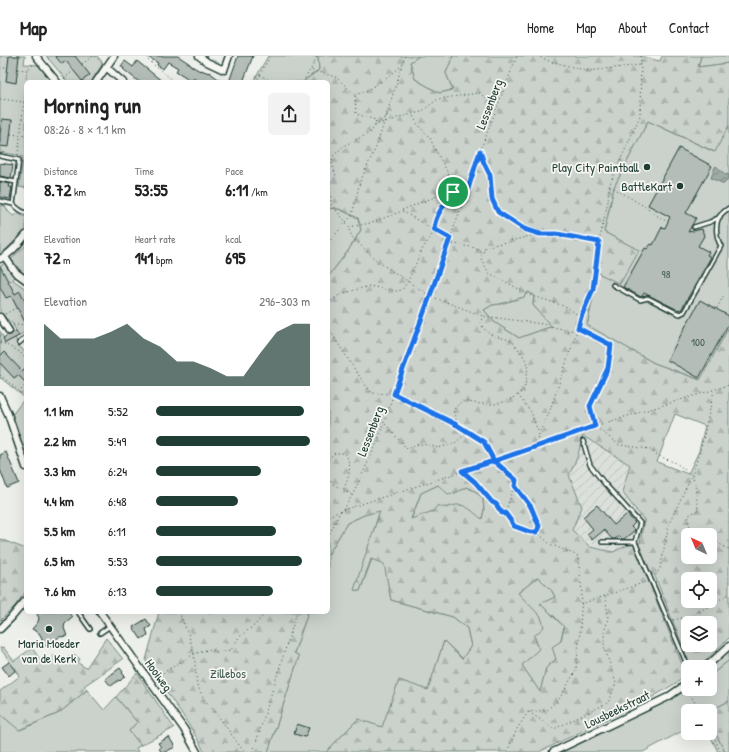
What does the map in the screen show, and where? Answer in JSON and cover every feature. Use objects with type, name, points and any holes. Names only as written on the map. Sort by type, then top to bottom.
[{"type":"street","points":[[36,56],[55,80]]},
{"type":"street","points":[[97,80],[105,66],[114,56]]},
{"type":"street","points":[[199,56],[207,62],[224,70],[229,56]]},
{"type":"street","points":[[105,66],[121,80]]},
{"type":"street","points":[[24,237],[15,248],[2,258],[15,272],[24,279]]},
{"type":"street","points":[[1,316],[9,332]]},
{"type":"street","points":[[0,396],[8,414],[24,461]]},
{"type":"street","points":[[0,629],[24,602]]},
{"type":"street","name":"Hooiweg","points":[[101,614],[184,729],[197,752]]},
{"type":"street","points":[[714,660],[729,646]]},
{"type":"street","name":"Lousbeekstraat","points":[[553,752],[668,697],[681,688]]},
{"type":"lane","points":[[0,156],[19,160],[13,204]]},
{"type":"lane","points":[[0,178],[16,182]]},
{"type":"lane","points":[[0,201],[13,204],[24,212]]},
{"type":"lane","points":[[14,212],[17,208]]},
{"type":"lane","points":[[694,227],[720,217],[729,208]]},
{"type":"lane","points":[[613,285],[640,300],[648,298],[680,314],[684,312],[721,246],[718,242],[716,230],[720,217]]},
{"type":"lane","points":[[19,343],[24,339]]},
{"type":"lane","points":[[584,441],[590,465],[640,523],[635,542],[685,660]]},
{"type":"lane","points":[[602,542],[635,542]]},
{"type":"lane","points":[[79,614],[90,629]]},
{"type":"lane","points":[[100,634],[110,626]]},
{"type":"path","points":[[48,59],[51,56]]},
{"type":"path","points":[[82,64],[94,56],[105,66]]},
{"type":"path","points":[[257,80],[269,56]]},
{"type":"path","points":[[303,80],[317,56]]},
{"type":"path","points":[[330,241],[352,215],[360,182],[377,145],[405,56]]},
{"type":"path","name":"Lessenberg","points":[[330,515],[343,510],[352,496],[377,443],[468,189],[480,151],[517,56]]},
{"type":"path","points":[[537,56],[549,61],[588,71],[641,65]]},
{"type":"path","points":[[538,446],[539,433],[550,413],[581,317],[593,289],[599,242],[608,200],[609,186],[640,116],[641,56]]},
{"type":"path","points":[[148,60],[172,80]]},
{"type":"path","points":[[18,69],[27,70],[33,65]]},
{"type":"path","points":[[355,95],[368,90],[392,74],[402,65]]},
{"type":"path","points":[[0,68],[7,68]]},
{"type":"path","points":[[26,80],[27,70]]},
{"type":"path","points":[[310,70],[336,77],[355,95],[356,114],[376,120],[375,126]]},
{"type":"path","points":[[64,79],[73,71]]},
{"type":"path","points":[[260,75],[269,80]]},
{"type":"path","points":[[378,124],[421,112],[438,99],[479,93],[498,106]]},
{"type":"path","points":[[0,99],[24,102]]},
{"type":"path","points":[[18,156],[24,109]]},
{"type":"path","points":[[330,302],[341,294],[369,286],[402,290],[408,281],[423,248],[432,235],[434,222],[453,192],[449,175],[430,138],[418,125],[412,114]]},
{"type":"path","points":[[387,115],[393,120]]},
{"type":"path","points":[[387,115],[370,133],[344,145],[333,156],[332,164],[336,176],[330,183],[331,204],[346,222],[352,237],[377,261],[430,296],[483,316],[543,324],[568,331],[578,328],[611,345],[608,368],[590,406],[595,426],[619,445],[649,449],[676,463],[692,475],[695,484],[698,510],[689,515],[688,523],[691,528]]},
{"type":"path","points":[[11,134],[24,136]]},
{"type":"path","points":[[480,151],[490,175],[492,199],[498,212],[524,229],[540,234]]},
{"type":"path","points":[[609,186],[650,209],[651,212],[666,221]]},
{"type":"path","points":[[348,227],[371,223],[437,196],[468,189]]},
{"type":"path","points":[[402,211],[450,238]]},
{"type":"path","points":[[581,317],[567,307],[530,295],[489,273],[481,259],[485,247],[540,234],[557,234],[599,242]]},
{"type":"path","points":[[448,243],[476,248],[484,253]]},
{"type":"path","points":[[717,308],[724,295]]},
{"type":"path","points":[[1,316],[16,308]]},
{"type":"path","points":[[457,425],[453,410],[462,401],[475,404],[495,404],[510,400],[524,390],[528,372],[525,357],[511,341],[495,336],[485,330],[480,323],[483,316]]},
{"type":"path","points":[[13,325],[24,324]]},
{"type":"path","points":[[330,331],[361,380],[372,393],[394,394],[457,425],[484,442],[494,461],[516,480],[505,513]]},
{"type":"path","points":[[0,342],[20,352],[24,357]]},
{"type":"path","points":[[0,375],[24,395]]},
{"type":"path","points":[[343,510],[494,461],[595,426],[729,385]]},
{"type":"path","points":[[20,392],[24,387]]},
{"type":"path","points":[[581,604],[652,580],[660,569],[669,524],[692,475],[702,444],[714,390]]},
{"type":"path","points":[[517,394],[531,412],[539,433]]},
{"type":"path","points":[[384,424],[407,449],[419,444],[438,448],[455,443],[468,432]]},
{"type":"path","points":[[330,457],[335,453],[345,453],[349,460],[349,478],[343,491]]},
{"type":"path","points":[[462,471],[475,482],[492,502],[496,504],[502,513],[505,513],[514,526],[530,532],[537,532],[550,544],[578,556],[582,592],[576,670],[560,698],[547,710],[528,712]]},
{"type":"path","points":[[330,480],[343,491],[352,496]]},
{"type":"path","points":[[515,486],[531,507],[539,526],[537,532]]},
{"type":"path","points":[[330,533],[340,512]]},
{"type":"path","points":[[717,542],[729,549]]},
{"type":"path","points":[[669,621],[692,616],[729,594]]},
{"type":"path","points":[[528,712],[554,729],[608,703],[616,683],[604,646],[604,633],[608,619],[605,596]]},
{"type":"path","points":[[180,614],[189,636],[194,654],[197,685],[204,699],[216,713],[242,750],[247,752]]},
{"type":"path","points":[[149,680],[194,654],[210,649],[217,652],[231,650],[239,637],[256,625],[264,614]]},
{"type":"path","points":[[253,752],[297,614]]},
{"type":"path","points":[[507,752],[517,729],[528,712]]},
{"type":"path","points":[[716,740],[720,752]]},
{"type":"shaded area","points":[[583,436],[630,465],[622,492],[644,520],[640,543],[626,546],[613,552],[590,547],[572,530],[582,507],[569,475],[577,458]]},
{"type":"green space","points":[[0,56],[25,56],[24,64],[38,65],[50,80],[24,80],[24,188],[19,187],[23,159],[22,156],[0,152]]},
{"type":"green space","points":[[46,56],[97,56],[103,63],[92,80],[66,80]]},
{"type":"green space","points":[[268,56],[318,56],[319,70],[305,80],[255,79]]},
{"type":"green space","points":[[318,56],[419,56],[410,62],[415,79],[439,93],[453,90],[446,73],[453,56],[645,56],[646,58],[660,61],[662,56],[701,56],[698,67],[729,63],[729,125],[715,152],[648,121],[614,187],[604,232],[639,250],[620,284],[598,273],[587,325],[654,363],[700,380],[729,327],[729,638],[717,650],[717,616],[681,616],[681,642],[654,574],[646,575],[681,662],[681,680],[651,698],[539,752],[326,752],[358,719],[382,727],[399,680],[428,690],[444,641],[462,659],[471,646],[467,628],[453,617],[391,600],[384,564],[371,559],[360,591],[354,590],[380,511],[364,515],[347,523],[330,552],[330,274],[348,251],[361,230],[358,218],[339,209],[330,208],[330,80],[305,80],[319,70]],"holes":[[[528,292],[534,295],[533,305],[552,327],[519,338],[494,322],[484,310],[492,305],[524,297]],[[675,414],[705,426],[699,451],[688,474],[657,462]],[[583,436],[630,465],[622,492],[644,520],[640,543],[626,546],[613,552],[590,547],[572,530],[582,507],[569,475],[577,458]],[[438,485],[448,494],[455,493],[466,487],[475,491],[483,499],[484,510],[482,519],[466,507],[460,505],[447,507],[441,507],[438,505],[433,511],[411,519],[421,493]],[[538,577],[552,591],[555,597],[540,604],[564,627],[561,641],[552,647],[556,659],[546,668],[540,692],[522,665],[539,649],[534,636],[544,627],[541,617],[518,593]]]},
{"type":"green space","points":[[419,56],[453,56],[446,73],[453,90],[439,93],[415,79],[410,62]]},
{"type":"green space","points":[[701,56],[729,56],[729,63],[698,67]]},
{"type":"green space","points":[[648,121],[714,152],[729,125],[729,327],[701,380],[654,363],[587,326],[598,273],[638,250],[604,232],[614,187]]},
{"type":"green space","points":[[0,205],[5,206],[13,216],[17,213],[24,216],[24,231],[0,255]]},
{"type":"green space","points":[[330,208],[339,209],[358,218],[361,230],[348,251],[330,274]]},
{"type":"green space","points":[[24,247],[24,274],[22,272],[11,259]]},
{"type":"green space","points":[[5,263],[15,276],[13,280],[24,288],[24,332],[19,336],[12,323],[0,314],[0,266]]},
{"type":"green space","points":[[528,292],[534,295],[533,305],[553,327],[519,338],[494,322],[484,310],[492,305],[524,297]]},
{"type":"green space","points":[[0,331],[6,343],[15,337],[18,345],[24,351],[24,397],[1,378],[0,379]]},
{"type":"green space","points":[[24,399],[24,452],[12,415]]},
{"type":"green space","points":[[438,485],[455,493],[466,487],[475,491],[483,499],[484,510],[482,520],[461,505],[443,508],[411,520],[421,493]]},
{"type":"green space","points":[[380,510],[355,590],[360,591],[372,559],[385,564],[391,600],[453,617],[467,628],[471,646],[463,659],[444,641],[428,691],[399,681],[382,728],[358,719],[326,752],[268,752],[299,656],[294,653],[307,614],[330,614],[330,552],[347,523],[364,515]]},
{"type":"green space","points":[[0,539],[24,548],[24,594],[15,606],[0,621]]},
{"type":"green space","points":[[538,577],[552,591],[555,597],[541,604],[564,627],[556,659],[546,668],[540,693],[522,665],[539,649],[518,593]]},
{"type":"green space","name":"Zillebos","points":[[158,614],[307,614],[294,653],[299,656],[268,752],[204,752],[180,711],[147,665],[146,660]]},
{"type":"green space","points":[[106,638],[123,659],[84,686],[87,690],[59,713],[19,730],[0,714],[0,691],[20,676],[0,648],[3,647],[14,661],[32,648],[41,661],[46,665],[54,654],[63,660],[74,654],[80,659],[78,663],[86,668]]},
{"type":"green space","points":[[729,650],[729,660],[717,670],[717,661]]},
{"type":"green space","points":[[685,652],[715,652],[706,660],[688,660]]},
{"type":"green space","points":[[729,660],[729,701],[717,707],[717,704],[681,704],[681,732],[643,752],[562,752],[680,693],[681,696],[717,696],[717,670]]},
{"type":"green space","points":[[137,673],[174,728],[141,745],[129,731],[137,722],[116,697]]},
{"type":"green space","points":[[87,690],[104,710],[116,697],[137,722],[129,731],[141,745],[136,748],[138,752],[0,752],[0,714],[20,730],[59,713]]},
{"type":"green space","points":[[729,701],[729,752],[725,752],[717,736],[717,707]]},
{"type":"green space","points":[[717,736],[725,752],[718,752],[712,740],[717,740]]},
{"type":"water","points":[[716,166],[726,175],[728,174],[729,177],[724,184],[711,178]]},
{"type":"building","points":[[9,56],[19,56],[16,83],[6,81]]},
{"type":"building","points":[[55,56],[75,56],[90,75],[81,80],[66,61],[62,64]]},
{"type":"building","points":[[146,56],[178,56],[200,71],[209,72],[219,80],[196,80],[193,78],[190,80],[176,71],[178,68],[168,62],[163,69],[157,65],[158,63]]},
{"type":"building","points":[[238,56],[253,56],[244,80],[230,80]]},
{"type":"building","points":[[125,61],[133,67],[137,61],[161,80],[137,80],[121,66]]},
{"type":"building","points":[[2,119],[12,120],[9,147],[0,146]]},
{"type":"building","points":[[679,148],[712,166],[686,213],[696,218],[688,232],[702,229],[704,236],[698,246],[709,252],[707,255],[711,257],[681,310],[678,310],[644,293],[641,297],[623,287],[645,248],[647,249],[651,244],[653,245],[662,227],[665,228],[670,217],[648,205]]},
{"type":"building","points":[[0,163],[13,165],[11,178],[0,176]]},
{"type":"building","points":[[0,182],[10,184],[9,187],[12,187],[10,199],[0,197]]},
{"type":"building","points":[[0,266],[15,294],[20,291],[24,299],[24,320],[11,296],[6,298],[0,287]]},
{"type":"building","points":[[700,300],[729,316],[729,323],[699,378],[667,360]]},
{"type":"building","points":[[16,331],[19,336],[5,343],[3,338]]},
{"type":"building","points":[[4,352],[22,371],[24,369],[24,381],[18,375],[14,378],[0,363],[0,356]]},
{"type":"building","points":[[6,452],[19,483],[7,488],[0,469],[0,455]]},
{"type":"building","points":[[597,505],[614,525],[627,514],[635,523],[631,527],[635,530],[624,539],[619,536],[612,539],[604,530],[592,540],[587,534],[593,529],[583,517]]},
{"type":"building","name":"Maria Moeder van de Kerk","points":[[37,614],[70,614],[72,617],[65,623],[64,628],[67,636],[59,637],[50,647],[42,645],[42,638],[39,633],[32,629],[38,622],[39,618]]},
{"type":"building","points":[[146,619],[151,626],[146,629],[148,635],[141,639],[133,627]]},
{"type":"building","points":[[9,662],[16,670],[9,676],[2,667]]},
{"type":"building","points":[[120,668],[125,676],[111,686],[105,679]]},
{"type":"building","points":[[297,724],[309,728],[305,737],[294,734]]},
{"type":"building","points":[[169,737],[175,747],[165,752],[161,752],[159,748],[161,747],[158,743]]},
{"type":"place","name":"Play City Paintball","points":[[647,167]]},
{"type":"place","name":"BattleKart","points":[[680,186]]},
{"type":"place","name":"Maria Moeder van de Kerk","points":[[49,629]]},
{"type":"route","points":[[453,192],[434,222],[434,229],[450,238],[394,394],[457,425],[484,442],[494,461],[462,471],[475,482],[492,502],[496,504],[502,513],[505,513],[514,526],[530,532],[537,532],[539,526],[531,507],[515,486],[516,480],[494,461],[595,426],[590,406],[608,368],[611,345],[578,328],[593,289],[599,242],[557,234],[540,234],[524,229],[498,212],[492,199],[490,175],[480,151],[468,189],[453,192]]}]
